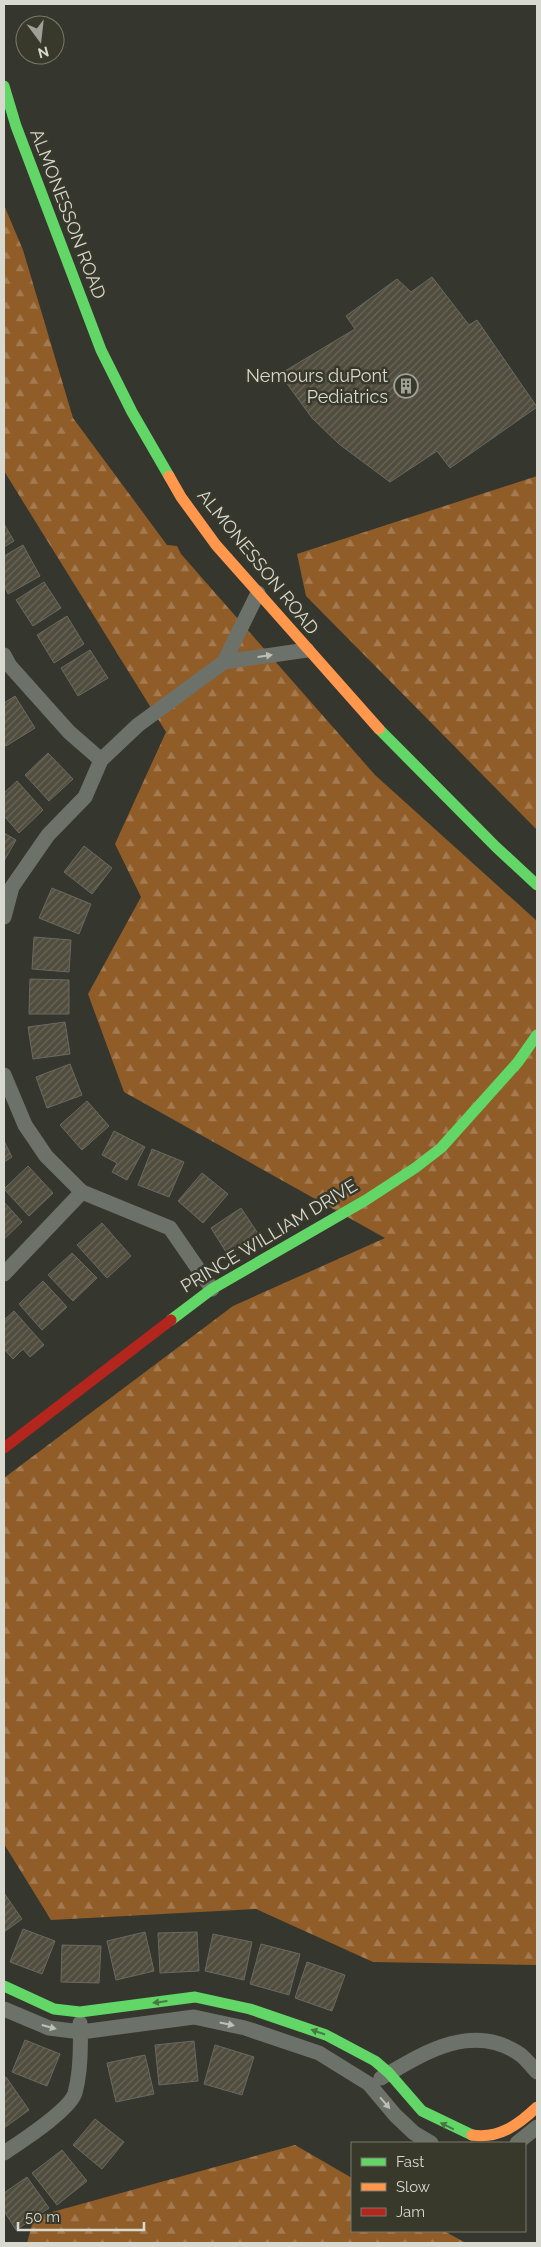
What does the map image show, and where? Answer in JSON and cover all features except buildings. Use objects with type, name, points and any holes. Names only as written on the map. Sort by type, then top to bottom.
[{"type":"street","name":"ALMONESSON ROAD","points":[[4,86],[16,126],[102,350],[132,412],[181,497],[216,545],[376,726],[496,847],[537,885]]},
{"type":"street","points":[[4,917],[12,887],[48,834],[85,797],[101,760],[138,725],[224,662],[258,593]]},
{"type":"street","points":[[224,662],[307,650]]},
{"type":"street","points":[[6,664],[69,732],[101,760]]},
{"type":"street","name":"PRINCE WILLIAM DRIVE","points":[[4,1448],[212,1288],[366,1200],[416,1168],[441,1148],[518,1062],[537,1036]]},
{"type":"street","name":"PRINCE WILLIAM DRIVE","points":[[518,1062],[537,1053]]},
{"type":"street","points":[[4,1075],[24,1125],[46,1156],[82,1192],[170,1228],[212,1288]]},
{"type":"street","points":[[4,1274],[82,1192]]},
{"type":"street","points":[[4,1986],[54,2009],[80,2012],[195,1997],[250,2009],[326,2035],[374,2062],[389,2073],[422,2111],[470,2135],[484,2137],[498,2135],[523,2120],[537,2107]]},
{"type":"street","points":[[194,2017],[195,1997]]},
{"type":"street","points":[[4,2009],[49,2028],[80,2032],[194,2017],[245,2028],[319,2054],[369,2084],[408,2127],[430,2142]]},
{"type":"street","points":[[4,2153],[54,2117],[74,2095],[80,2062],[80,2012]]},
{"type":"street","points":[[283,2041],[290,2022]]},
{"type":"street","points":[[369,2084],[422,2054],[458,2040],[493,2042],[519,2053],[537,2072]]},
{"type":"street","points":[[517,2142],[537,2127]]},
{"type":"green space","points":[[4,205],[23,250],[73,418],[167,545],[177,546],[181,554],[375,775],[537,921],[537,1965],[373,1962],[256,1909],[51,1920],[4,1844],[4,1478],[233,1306],[385,1238],[124,1092],[88,994],[141,897],[115,844],[166,732],[4,471]]},
{"type":"green space","points":[[537,476],[537,830],[306,596],[297,554]]},
{"type":"green space","points":[[295,2145],[351,2177],[351,2232],[446,2232],[466,2243],[27,2243],[34,2217]]},
{"type":"traffic: fast","points":[[4,86],[16,126],[101,350],[132,412],[169,476]]},
{"type":"traffic: fast","points":[[379,729],[496,847],[537,885]]},
{"type":"traffic: fast","points":[[171,1320],[212,1289],[366,1200],[415,1168],[441,1148],[518,1062],[537,1035]]},
{"type":"traffic: fast","points":[[4,1986],[54,2009],[80,2012],[195,1997],[250,2009],[326,2035],[375,2061],[389,2073],[422,2111],[472,2135]]},
{"type":"traffic: slow","points":[[169,476],[181,497],[216,545],[379,729]]},
{"type":"traffic: slow","points":[[472,2135],[482,2136],[499,2133],[523,2120],[537,2107]]},
{"type":"traffic: jam","points":[[4,1448],[171,1320]]},
{"type":"place","name":"Nemours duPont Pediatrics","points":[[406,386]]}]
